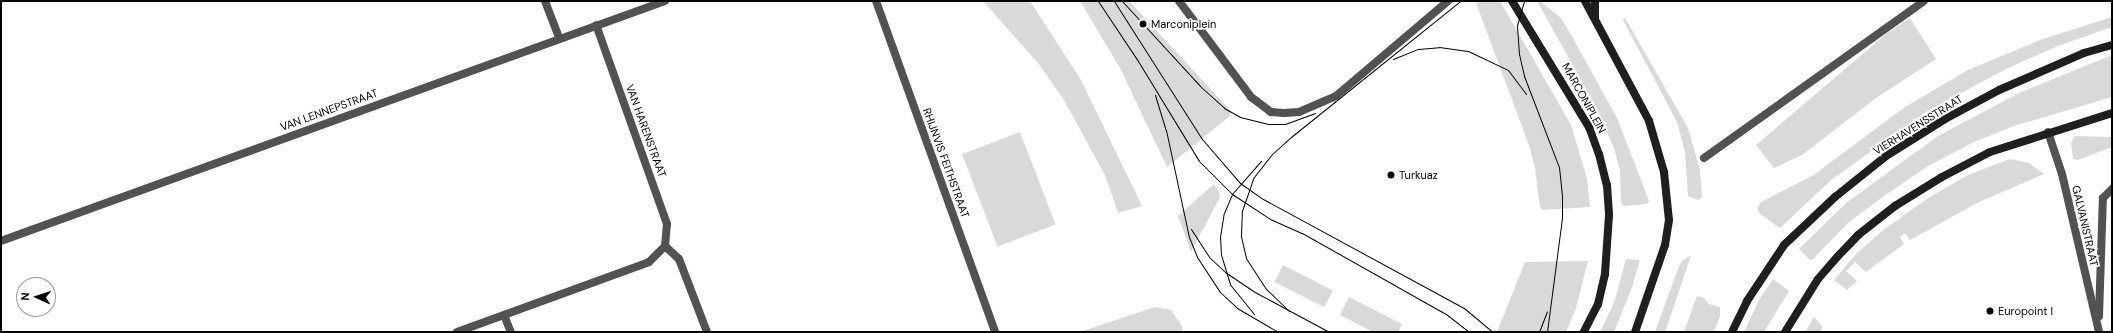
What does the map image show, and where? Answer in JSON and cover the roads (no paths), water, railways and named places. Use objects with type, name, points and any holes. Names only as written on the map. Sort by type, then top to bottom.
[{"type":"main road","name":"MARCONIPLEIN","points":[[1512,1],[1589,127],[1599,154],[1607,186],[1609,215],[1605,274],[1598,304],[1584,332]]},
{"type":"main road","points":[[1585,1],[1655,134],[1668,199],[1669,220],[1665,245],[1635,332]]},
{"type":"main road","points":[[1595,1],[1595,19]]},
{"type":"main road","name":"VIERHAVENSSTRAAT","points":[[1732,332],[1747,301],[1784,245],[1835,197],[1886,156],[1945,118],[1999,90],[2084,53],[2112,45]]},
{"type":"main road","points":[[1785,332],[1818,279],[1838,256],[1858,235],[1895,206],[1952,172],[1990,152],[2048,132],[2112,113]]},
{"type":"street","points":[[545,1],[559,37]]},
{"type":"street","name":"VAN LENNEPSTRAAT","points":[[1,241],[559,37],[665,1]]},
{"type":"street","name":"RHIJNVIS FEITHSTRAAT","points":[[876,1],[995,332]]},
{"type":"street","points":[[1178,1],[1251,97],[1271,112],[1284,113],[1299,112],[1318,106],[1336,96],[1448,1]]},
{"type":"street","points":[[1704,158],[1914,4],[1924,1]]},
{"type":"street","name":"VAN HARENSTRAAT","points":[[596,25],[667,224],[665,246]]},
{"type":"street","name":"GALVANISTRAAT","points":[[2048,132],[2062,174],[2099,329]]},
{"type":"street","name":"GALVANISTRAAT","points":[[2099,329],[2103,198],[2112,189]]},
{"type":"street","points":[[456,332],[649,262],[665,246],[679,259],[707,332]]},
{"type":"street","points":[[504,314],[511,332]]},
{"type":"tram line","points":[[1098,1],[1138,61],[1199,161],[1232,194],[1270,219],[1302,233],[1446,314],[1469,332]]},
{"type":"tram line","points":[[1114,1],[1202,139],[1240,183],[1263,199],[1464,308],[1493,332]]},
{"type":"tram line","points":[[1122,1],[1201,87],[1224,108],[1240,117],[1268,124],[1285,124],[1315,113]]},
{"type":"tram line","points":[[1289,311],[1266,289],[1246,258],[1241,236],[1242,211],[1254,177],[1271,155],[1291,137],[1460,1]]},
{"type":"tram line","points":[[1524,1],[1517,26],[1519,54],[1524,76],[1559,167],[1562,195],[1562,218],[1547,332]]},
{"type":"tram line","points":[[1393,59],[1418,49],[1439,47],[1468,51],[1508,70],[1526,94]]},
{"type":"tram line","points":[[1155,95],[1166,130],[1189,237],[1197,257],[1220,292],[1237,308],[1278,332]]},
{"type":"tram line","points":[[1254,314],[1230,284],[1221,255],[1220,237],[1224,213],[1232,194],[1261,161]]},
{"type":"tram line","points":[[1191,229],[1209,257],[1225,272],[1253,291],[1329,332]]},
{"type":"tram line","points":[[1539,332],[1547,311]]},
{"type":"place","name":"Marconiplein","points":[[1143,24]]},
{"type":"place","name":"Turkuaz","points":[[1391,175]]},
{"type":"place","name":"Europoint I","points":[[1990,311]]}]
